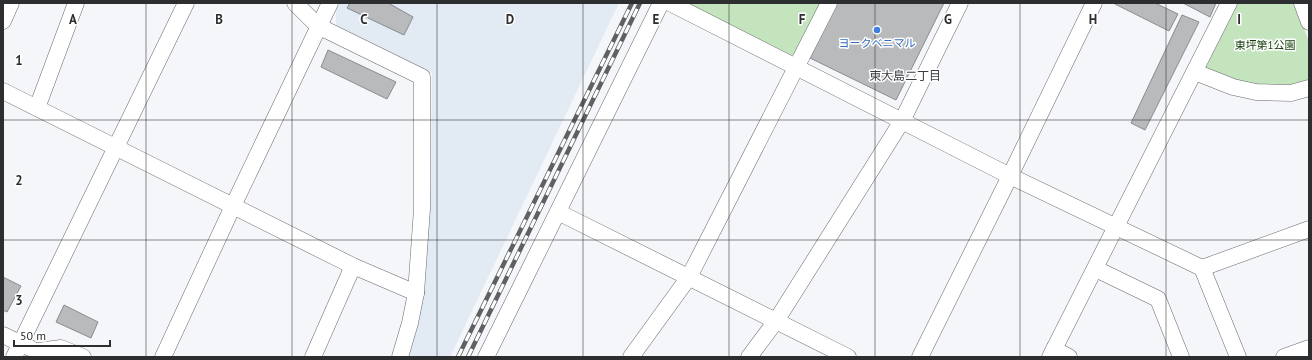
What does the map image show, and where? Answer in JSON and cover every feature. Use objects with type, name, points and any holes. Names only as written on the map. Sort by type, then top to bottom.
[{"type":"street","points":[[3,21],[11,3]]},
{"type":"street","points":[[37,108],[76,3]]},
{"type":"street","points":[[17,350],[117,148],[186,3]]},
{"type":"street","points":[[295,3],[318,26],[422,77],[422,209],[416,294],[410,323],[400,357]]},
{"type":"street","points":[[163,357],[330,3]]},
{"type":"street","points":[[486,357],[661,3]]},
{"type":"street","points":[[670,3],[1010,176],[1202,268],[1238,357]]},
{"type":"street","points":[[631,357],[689,277],[829,3]]},
{"type":"street","points":[[748,357],[776,321],[902,121],[960,3]]},
{"type":"street","points":[[920,357],[1094,3]]},
{"type":"street","points":[[1070,357],[1052,353],[1096,269],[1229,3]]},
{"type":"street","points":[[1302,3],[1309,22]]},
{"type":"street","points":[[1195,72],[1233,87],[1256,92],[1291,93],[1309,88]]},
{"type":"street","points":[[3,91],[354,266],[416,294]]},
{"type":"street","points":[[558,212],[848,357]]},
{"type":"street","points":[[1202,268],[1309,229]]},
{"type":"street","points":[[313,357],[354,266]]},
{"type":"street","points":[[1096,269],[1158,299],[1181,357]]},
{"type":"street","points":[[3,335],[17,350],[42,355],[60,348],[83,357]]},
{"type":"street","points":[[1284,357],[1309,348]]},
{"type":"shaded area","points":[[339,3],[619,3],[450,357],[405,357],[422,285],[431,186],[432,73],[336,25],[336,8]]},
{"type":"green space","points":[[682,3],[824,3],[796,54],[786,56]]},
{"type":"green space","name":"東坪第1公園","points":[[1238,3],[1295,3],[1309,42],[1309,80],[1282,87],[1243,83],[1204,71]]},
{"type":"building","points":[[350,3],[391,3],[390,4],[413,17],[404,35],[347,8]]},
{"type":"building","name":"ヨークベニマル","points":[[837,3],[944,3],[896,100],[810,58]]},
{"type":"building","points":[[1113,3],[1155,3],[1178,14],[1169,31]]},
{"type":"building","points":[[1183,3],[1216,3],[1210,17]]},
{"type":"building","points":[[1182,15],[1199,22],[1145,130],[1131,123]]},
{"type":"building","points":[[328,50],[396,82],[387,99],[321,67]]},
{"type":"building","points":[[3,277],[21,286],[7,312],[3,310]]},
{"type":"building","points":[[64,305],[98,322],[91,338],[56,322]]},
{"type":"railway","points":[[458,357],[632,3]]},
{"type":"railway","points":[[468,357],[640,3]]},
{"type":"place","name":"ヨークベニマル","points":[[877,30]]},
{"type":"district","name":"東大島二丁目","points":[[905,75]]}]
